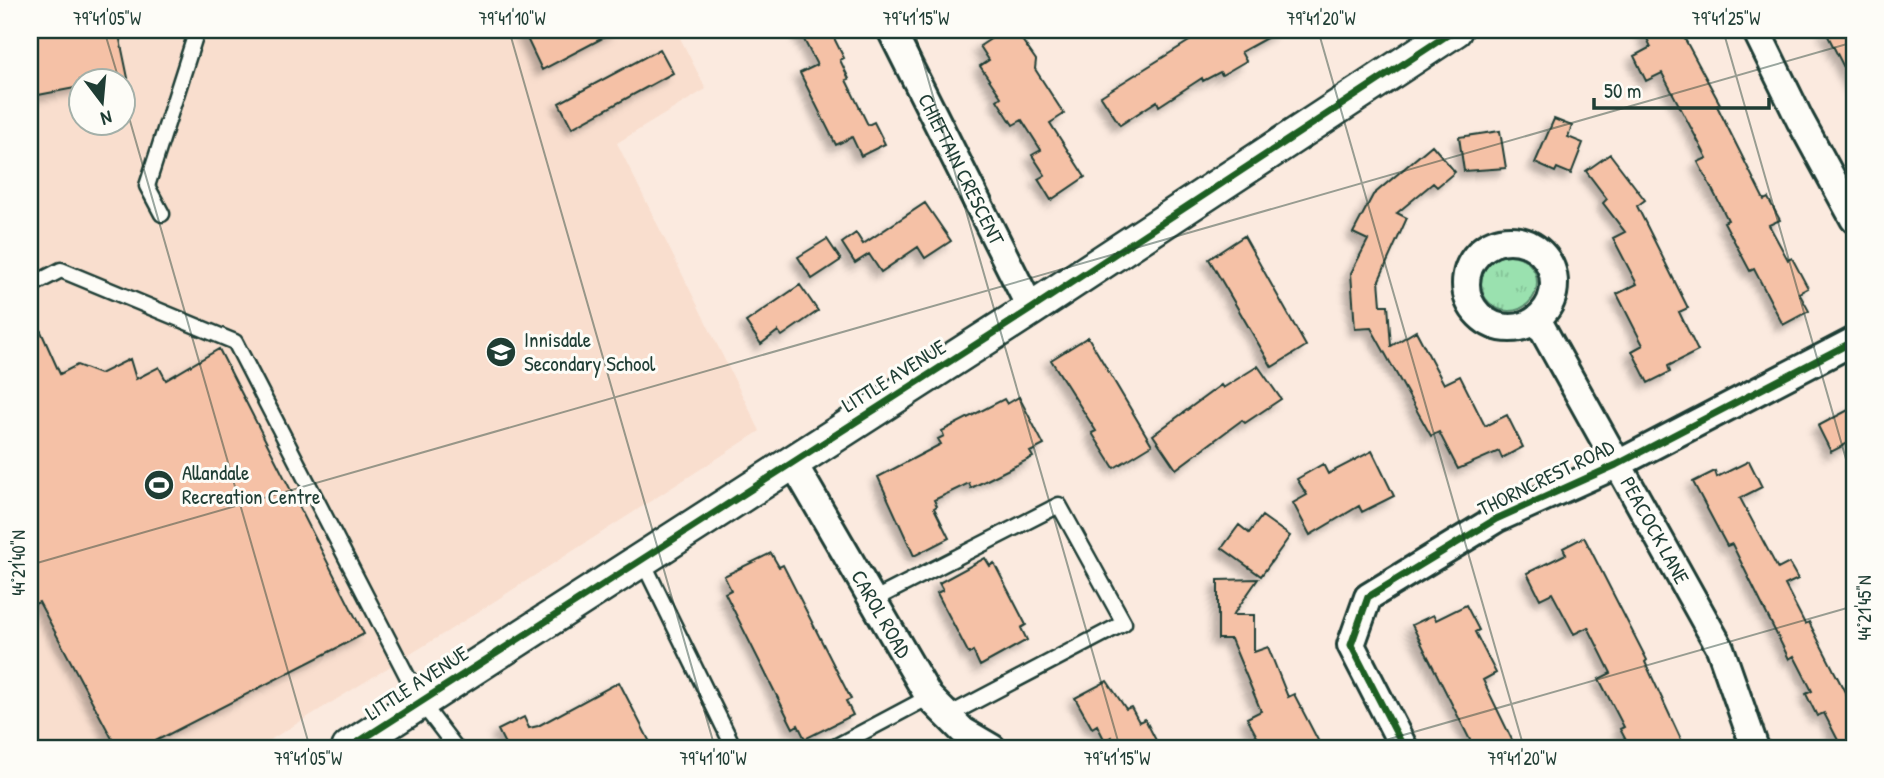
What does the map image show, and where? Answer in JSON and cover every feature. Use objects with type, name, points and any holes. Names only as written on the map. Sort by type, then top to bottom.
[{"type":"street","name":"CHIEFTAIN CRESCENT","points":[[891,30],[1031,309]]},
{"type":"street","name":"LITTLE AVENUE","points":[[349,748],[1031,309],[1455,30]]},
{"type":"street","points":[[1756,30],[1800,120],[1854,219]]},
{"type":"street","name":"PEACOCK LANE","points":[[1537,319],[1720,648],[1755,748]]},
{"type":"street","name":"THORNCREST ROAD","points":[[1404,748],[1351,645],[1368,597],[1496,519],[1616,465],[1854,341]]},
{"type":"street","name":"CAROL ROAD","points":[[792,461],[929,697],[963,732],[992,748]]},
{"type":"lane","points":[[162,214],[146,186],[197,30]]},
{"type":"lane","points":[[30,286],[61,270],[235,342],[420,701],[456,748]]},
{"type":"lane","points":[[873,600],[1059,505],[1124,623],[947,716]]},
{"type":"lane","points":[[642,560],[734,748]]},
{"type":"lane","points":[[832,748],[929,697]]},
{"type":"shaded area","name":"Innisdale Secondary School","points":[[30,30],[676,30],[706,89],[617,143],[760,431],[448,631],[257,748],[30,748]]},
{"type":"green space","points":[[1509,255],[1520,257],[1529,263],[1535,272],[1535,294],[1529,303],[1520,309],[1509,311],[1498,309],[1489,303],[1483,294],[1481,283],[1483,272],[1489,263],[1498,257]]},
{"type":"building","points":[[30,30],[118,30],[126,66],[66,66],[66,90],[33,96],[30,83]]},
{"type":"building","points":[[523,30],[618,30],[542,70]]},
{"type":"building","points":[[799,30],[830,30],[844,58],[840,60],[849,79],[846,80],[868,125],[874,122],[885,144],[861,156],[852,137],[836,145],[800,73],[817,65]]},
{"type":"building","points":[[1004,30],[1015,30],[1036,60],[1035,69],[1064,114],[1050,123],[1085,177],[1051,200],[1038,179],[1045,175],[1032,155],[1041,150],[1022,120],[1013,125],[997,100],[1001,97],[980,66],[989,60],[980,46]]},
{"type":"building","points":[[1207,30],[1281,30],[1241,52],[1246,61],[1222,75],[1220,72],[1203,81],[1202,78],[1159,106],[1157,101],[1120,125],[1101,96]]},
{"type":"building","points":[[1643,30],[1680,30],[1720,104],[1717,106],[1764,200],[1768,198],[1780,220],[1769,225],[1788,260],[1792,258],[1808,288],[1799,293],[1809,311],[1783,325],[1754,269],[1750,271],[1724,222],[1728,220],[1698,162],[1707,158],[1662,73],[1646,81],[1634,56],[1651,47]]},
{"type":"building","points":[[1825,30],[1854,30],[1854,87],[1828,36]]},
{"type":"building","points":[[660,49],[673,73],[572,128],[559,103]]},
{"type":"building","points":[[1554,119],[1572,126],[1568,137],[1583,143],[1571,174],[1557,168],[1555,172],[1535,163]]},
{"type":"building","points":[[1500,131],[1506,168],[1464,171],[1459,137]]},
{"type":"building","points":[[1432,145],[1455,172],[1437,187],[1433,183],[1397,213],[1407,218],[1379,280],[1381,305],[1388,305],[1391,346],[1416,331],[1444,384],[1460,376],[1485,426],[1507,415],[1523,447],[1502,458],[1499,451],[1458,469],[1439,432],[1431,436],[1371,328],[1355,329],[1351,273],[1368,240],[1353,233],[1373,195]]},
{"type":"building","points":[[1610,154],[1645,200],[1637,206],[1688,308],[1679,312],[1698,351],[1668,366],[1670,372],[1648,383],[1632,351],[1643,345],[1617,294],[1637,284],[1613,238],[1625,232],[1603,203],[1607,199],[1586,171]]},
{"type":"building","points":[[925,203],[951,241],[925,258],[918,247],[881,272],[869,254],[855,263],[842,243],[856,233],[863,244]]},
{"type":"building","points":[[1244,236],[1306,346],[1272,367],[1209,259]]},
{"type":"building","points":[[827,239],[841,260],[812,279],[798,257]]},
{"type":"building","points":[[800,285],[818,311],[782,336],[778,331],[761,344],[746,322]]},
{"type":"building","name":"Allandale Recreation Centre","points":[[30,307],[60,374],[77,365],[100,374],[130,359],[136,379],[159,367],[166,380],[219,349],[364,634],[142,748],[117,748],[39,602],[30,606]]},
{"type":"building","points":[[1088,337],[1152,445],[1114,468],[1092,433],[1096,431],[1051,360]]},
{"type":"building","points":[[1258,366],[1281,399],[1245,423],[1242,420],[1176,469],[1153,435],[1221,385],[1223,388]]},
{"type":"building","points":[[1019,397],[1044,445],[1030,452],[1033,457],[971,488],[969,483],[934,500],[937,506],[934,508],[949,538],[914,556],[878,477],[941,444],[938,439],[944,436],[942,431],[1004,399],[1007,404]]},
{"type":"building","points":[[1854,407],[1854,440],[1831,452],[1818,426]]},
{"type":"building","points":[[1372,451],[1394,496],[1362,512],[1359,506],[1310,535],[1293,503],[1307,495],[1297,479],[1323,464],[1328,474]]},
{"type":"building","points":[[1749,461],[1762,487],[1740,498],[1778,569],[1789,563],[1798,579],[1785,585],[1805,624],[1809,622],[1847,696],[1854,692],[1854,748],[1842,748],[1824,713],[1817,716],[1806,694],[1812,691],[1794,656],[1789,659],[1732,544],[1727,546],[1693,482],[1715,471],[1717,477]]},
{"type":"building","points":[[1262,516],[1290,536],[1261,576],[1222,548],[1239,525],[1249,533]]},
{"type":"building","points":[[1584,537],[1647,660],[1645,662],[1685,748],[1630,748],[1620,729],[1624,727],[1599,679],[1611,673],[1588,627],[1574,634],[1552,593],[1540,599],[1527,573],[1566,554],[1563,548]]},
{"type":"building","points":[[771,553],[779,567],[783,565],[851,699],[846,701],[853,715],[805,739],[798,725],[793,728],[725,593],[731,590],[724,576]]},
{"type":"building","points":[[985,558],[990,566],[994,563],[1026,625],[1021,628],[1027,640],[980,666],[973,651],[969,654],[937,593],[943,590],[939,583]]},
{"type":"building","points":[[1258,579],[1233,615],[1254,615],[1254,652],[1268,647],[1288,697],[1294,694],[1322,748],[1263,748],[1247,718],[1261,711],[1231,639],[1218,639],[1218,580]]},
{"type":"building","points":[[1466,605],[1479,630],[1475,632],[1496,673],[1483,680],[1516,748],[1474,748],[1412,625],[1433,615],[1436,620]]},
{"type":"building","points":[[1107,681],[1126,709],[1131,707],[1139,722],[1145,719],[1160,748],[1117,748],[1111,737],[1105,741],[1097,725],[1092,728],[1075,698]]},
{"type":"building","points":[[619,682],[653,748],[507,748],[498,730],[524,717],[529,728],[538,726]]},
{"type":"cycle path","points":[[349,748],[1031,309],[1455,30]]},
{"type":"cycle path","points":[[1404,748],[1351,645],[1368,597],[1496,519],[1616,465],[1854,341]]},
{"type":"place","name":"Innisdale Secondary School","points":[[501,352]]},
{"type":"place","name":"Allandale Recreation Centre","points":[[159,485]]}]
